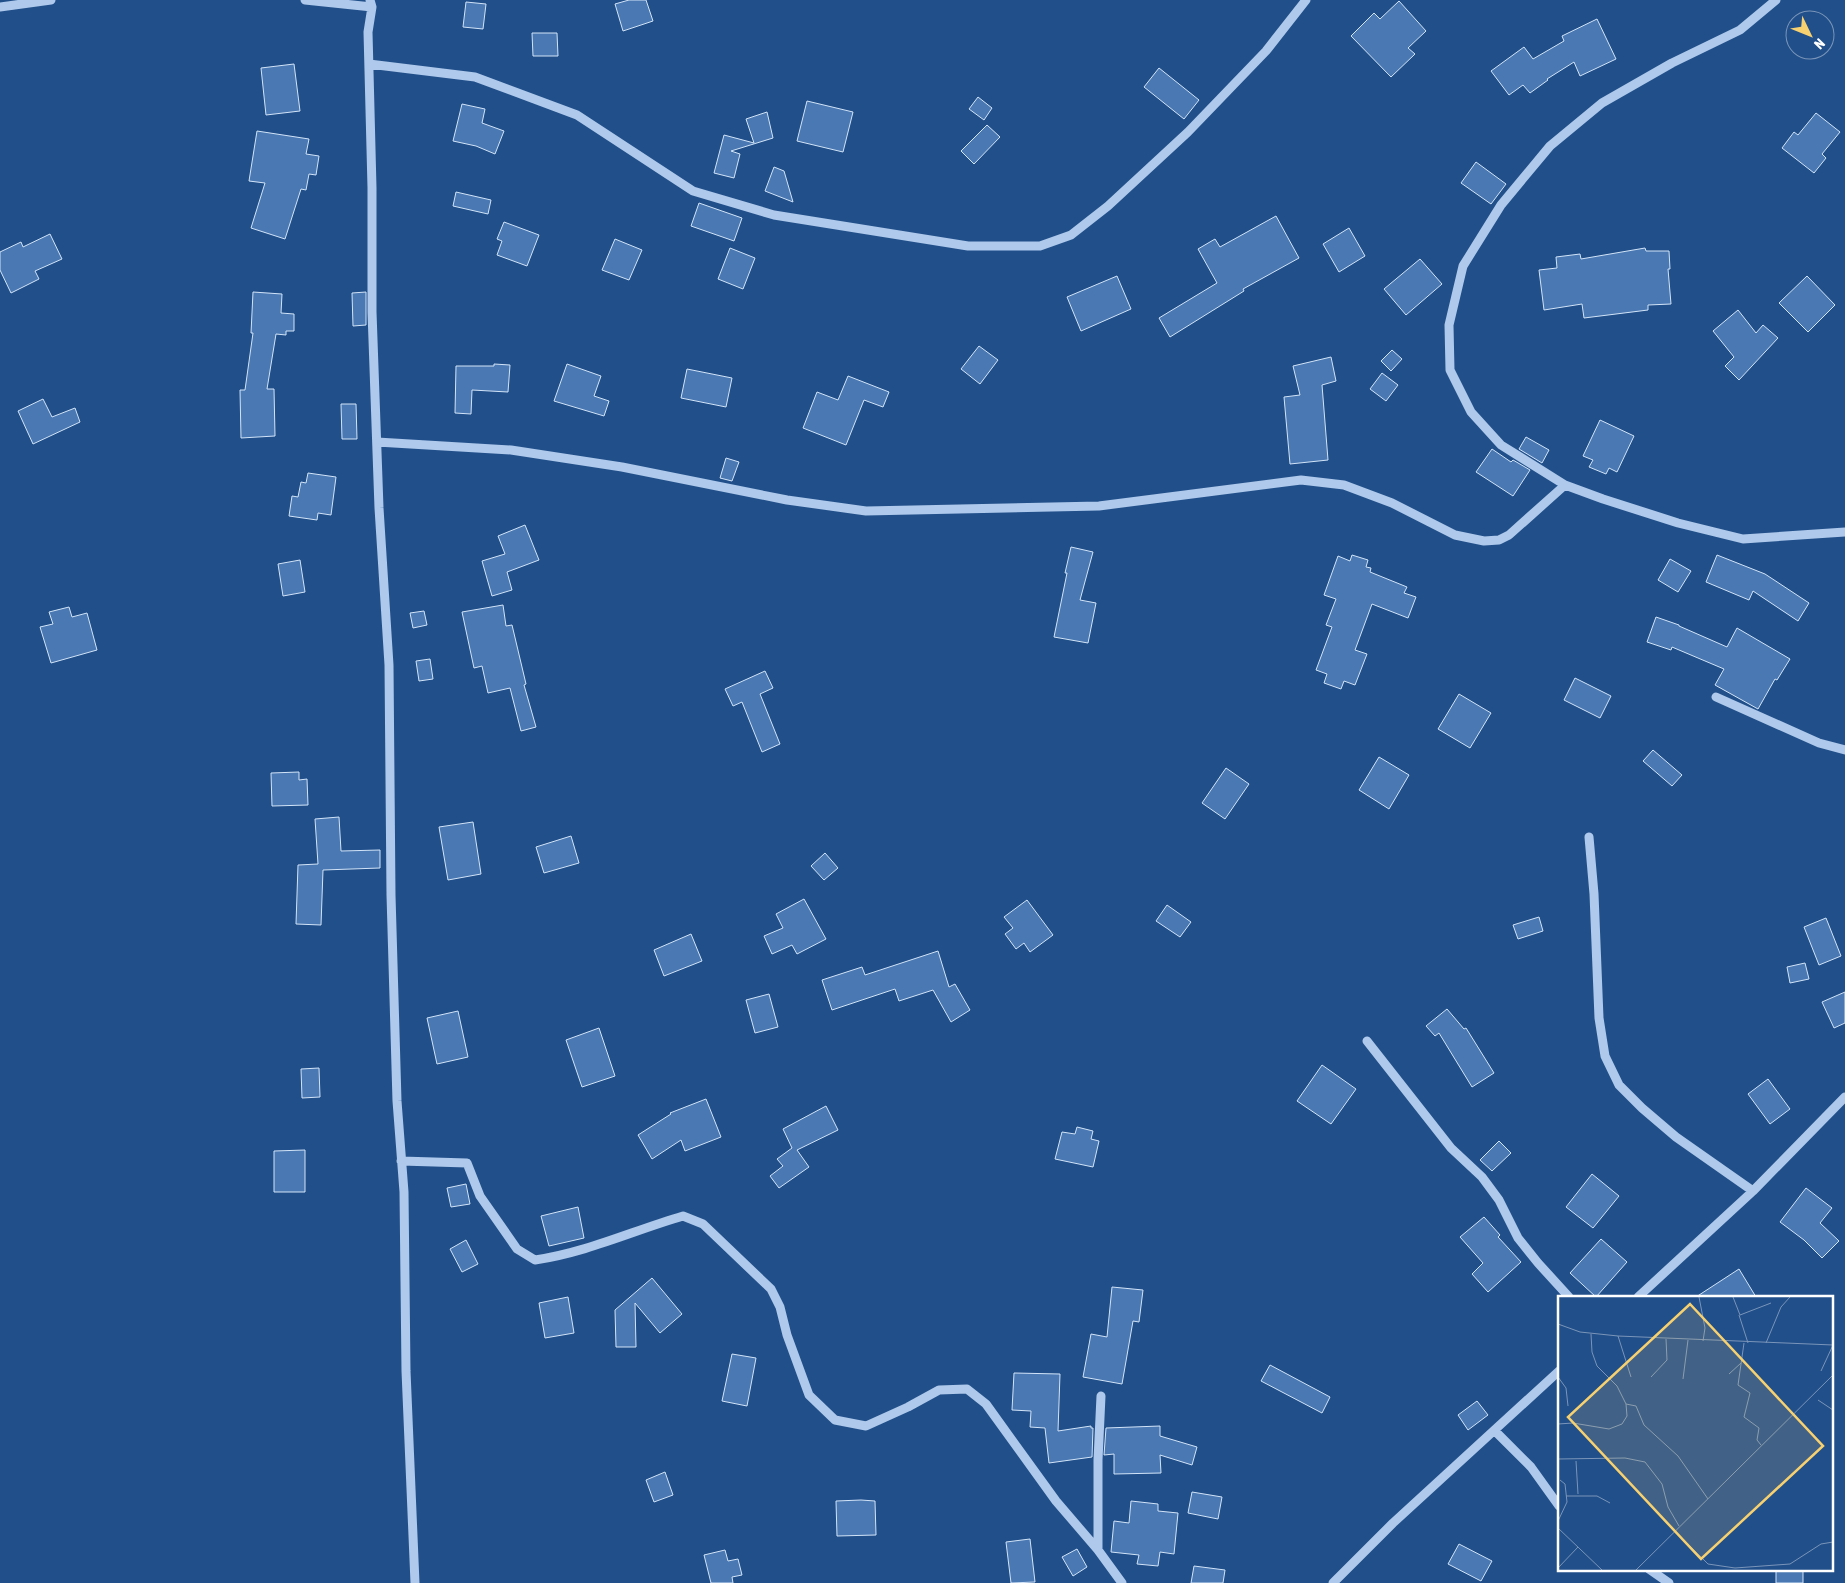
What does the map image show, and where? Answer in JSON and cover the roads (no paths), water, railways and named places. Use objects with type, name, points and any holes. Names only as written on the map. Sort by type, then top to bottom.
[{"type":"street","points":[[0,6],[52,0]]},
{"type":"street","points":[[305,0],[371,4],[368,32],[372,188],[372,312],[388,665],[391,895],[397,1101],[404,1192],[406,1371],[415,1583]]},
{"type":"street","points":[[369,64],[475,76],[577,115],[693,191],[774,215],[968,246],[1040,246],[1071,235],[1108,206],[1188,132],[1266,51],[1306,0]]},
{"type":"street","points":[[1776,0],[1740,30],[1672,62],[1602,103],[1550,146],[1501,205],[1463,266],[1449,325],[1450,370],[1471,412],[1501,445],[1565,485],[1603,500],[1678,523],[1743,539],[1845,532]]},
{"type":"street","points":[[377,442],[511,450],[622,467],[787,500],[866,511],[1099,506],[1301,480],[1344,485],[1392,504],[1455,535],[1484,542],[1499,540],[1509,535],[1565,485]]},
{"type":"street","points":[[1716,697],[1819,743],[1845,750]]},
{"type":"street","points":[[1589,837],[1594,894],[1599,1018],[1605,1056],[1619,1085],[1642,1108],[1676,1138],[1753,1190]]},
{"type":"street","points":[[1367,1041],[1451,1148],[1482,1177],[1499,1200],[1518,1238],[1568,1296]]},
{"type":"street","points":[[1639,1296],[1753,1190],[1845,1097]]},
{"type":"street","points":[[401,1161],[467,1162],[480,1196],[517,1249],[535,1260],[556,1257],[594,1247],[683,1216],[703,1224],[771,1289],[780,1307],[787,1335],[809,1395],[835,1420],[866,1426],[908,1407],[939,1390],[967,1389],[986,1404],[1056,1501],[1098,1550],[1122,1583]]},
{"type":"street","points":[[1333,1583],[1393,1523],[1558,1372]]},
{"type":"street","points":[[1098,1550],[1098,1460],[1101,1396]]},
{"type":"street","points":[[1495,1431],[1531,1467],[1558,1505]]},
{"type":"street","points":[[1650,1570],[1669,1583]]}]
